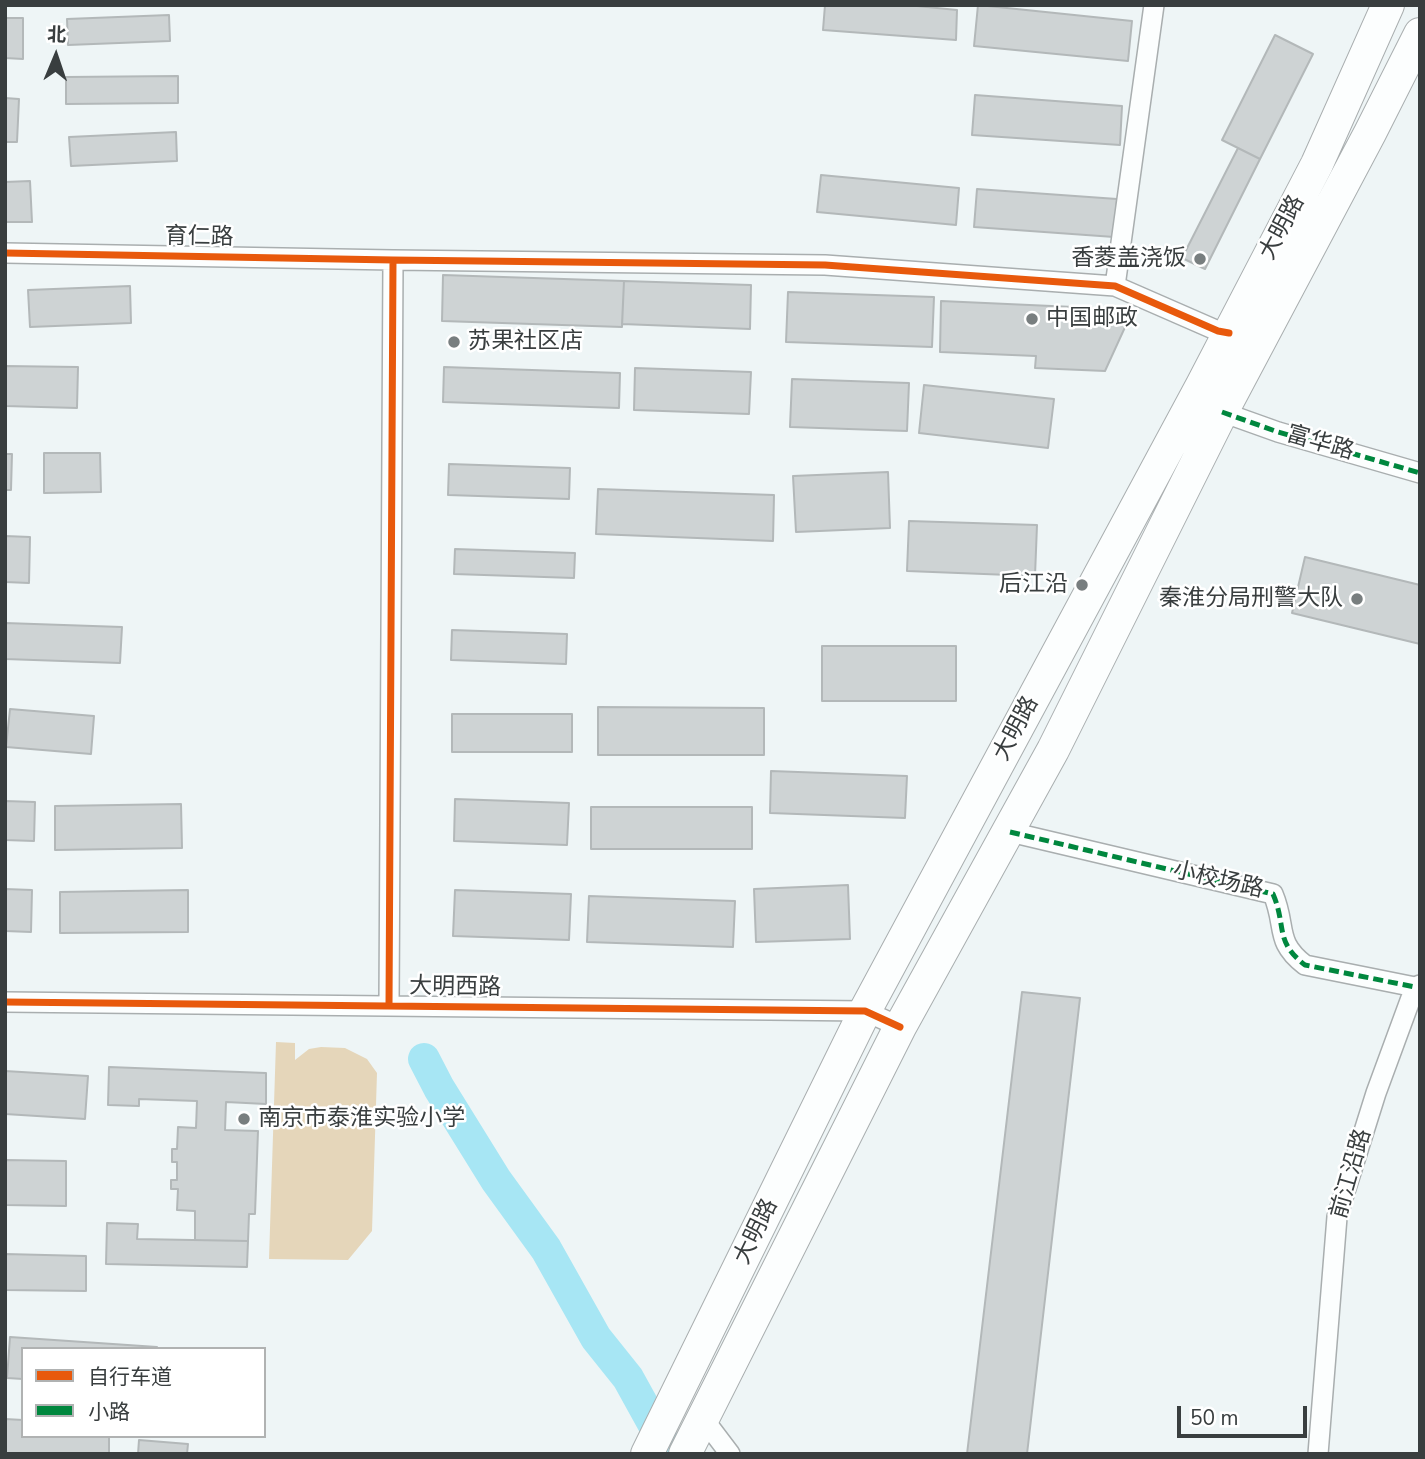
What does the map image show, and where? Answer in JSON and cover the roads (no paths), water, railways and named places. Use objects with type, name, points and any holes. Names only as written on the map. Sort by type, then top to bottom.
[{"type":"main road","name":"大明路","points":[[647,1454],[865,1011],[1317,164],[1388,5]]},
{"type":"main road","points":[[691,1442],[900,1027],[1053,750],[1222,412],[1420,34]]},
{"type":"street","points":[[1115,286],[1154,5]]},
{"type":"street","name":"育仁路","points":[[5,253],[393,261],[825,265],[1115,286],[1218,331],[1229,333]]},
{"type":"street","points":[[388,1006],[393,261]]},
{"type":"street","name":"富华路","points":[[1222,412],[1278,432],[1420,473]]},
{"type":"street","name":"小校场路","points":[[1010,832],[1273,894],[1281,912],[1283,943],[1305,965],[1417,986]]},
{"type":"street","name":"前江沿路","points":[[1318,1454],[1337,1217],[1376,1093],[1417,986]]},
{"type":"street","name":"大明西路","points":[[5,1002],[865,1011],[900,1027]]},
{"type":"street","points":[[691,1442],[730,1454]]},
{"type":"waterway","points":[[424,1059],[496,1180],[546,1249],[596,1338],[628,1378],[670,1454]]},
{"type":"place","name":"香菱盖浇饭","points":[[1200,259]]},
{"type":"place","name":"中国邮政","points":[[1032,319]]},
{"type":"place","name":"苏果社区店","points":[[454,342]]},
{"type":"place","name":"后江沿","points":[[1082,585]]},
{"type":"place","name":"秦淮分局刑警大队","points":[[1357,599]]},
{"type":"place","name":"南京市泰淮实验小学","points":[[244,1119]]}]
